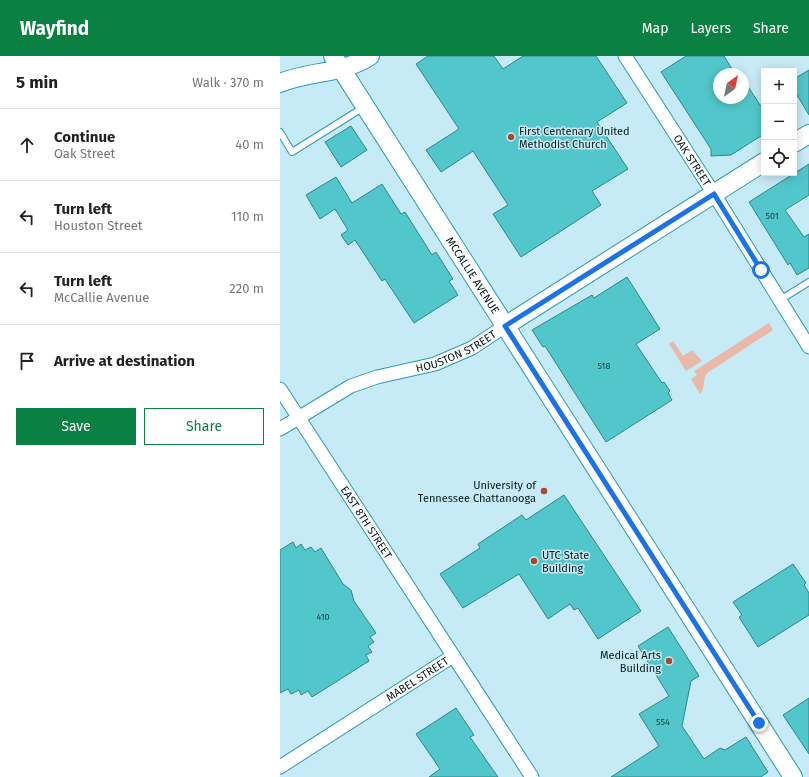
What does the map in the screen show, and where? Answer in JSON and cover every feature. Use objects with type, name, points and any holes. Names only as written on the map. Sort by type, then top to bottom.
[{"type":"main road","points":[[280,84],[313,73],[337,62],[360,62],[370,56]]},
{"type":"main road","name":"MCCALLIE AVENUE","points":[[337,62],[793,777]]},
{"type":"main road","points":[[797,141],[809,134]]},
{"type":"main road","name":"HOUSTON STREET","points":[[505,326],[761,164]]},
{"type":"street","name":"OAK STREET","points":[[625,56],[714,194],[809,348]]},
{"type":"street","name":"HOUSTON STREET","points":[[280,429],[351,386],[377,377],[435,364],[472,348],[505,326]]},
{"type":"street","name":"EAST 8TH STREET","points":[[280,389],[453,656]]},
{"type":"street","name":"MABEL STREET","points":[[280,767],[453,656],[532,777]]},
{"type":"lane","points":[[280,132],[282,141],[292,152],[365,106]]},
{"type":"lane","points":[[780,300],[809,282]]},
{"type":"shaded area","points":[[769,323],[773,330],[707,373],[702,392],[700,394],[691,379],[697,375],[694,371]]},
{"type":"shaded area","points":[[673,341],[683,356],[692,350],[702,361],[686,371],[669,344]]},
{"type":"building","points":[[428,56],[494,56],[503,69],[523,56],[596,56],[627,103],[597,122],[628,169],[592,191],[601,205],[521,257],[493,214],[508,205],[473,151],[441,172],[426,150],[459,129],[416,64]]},
{"type":"building","points":[[686,56],[724,56],[731,68],[713,68],[713,104],[749,104],[749,88],[761,106],[761,136],[731,155],[711,156],[711,149],[661,72]]},
{"type":"building","points":[[809,70],[809,115],[797,95],[797,77]]},
{"type":"building","points":[[351,126],[367,150],[341,167],[325,142]]},
{"type":"building","points":[[809,164],[809,195],[785,210],[804,237],[809,234],[809,268],[797,275],[790,263],[788,265],[749,202],[790,176],[797,176],[797,172]]},
{"type":"building","points":[[336,177],[352,203],[382,184],[401,214],[405,212],[432,255],[436,252],[453,279],[449,281],[458,295],[414,323],[385,279],[382,281],[355,240],[348,245],[341,235],[348,230],[335,209],[320,219],[306,195]]},
{"type":"building","points":[[627,277],[660,329],[636,344],[662,383],[664,382],[670,391],[668,393],[672,400],[606,442],[545,346],[543,347],[532,330],[592,295],[594,298]]},
{"type":"building","name":"UTC State Building","points":[[564,495],[641,611],[598,639],[578,608],[574,610],[570,604],[548,619],[519,574],[463,608],[440,574],[480,548],[478,544],[522,515],[526,520]]},
{"type":"building","points":[[293,542],[296,548],[301,544],[305,550],[311,547],[315,552],[321,548],[343,584],[351,590],[354,601],[376,633],[370,637],[374,642],[368,646],[372,652],[366,655],[369,661],[312,697],[308,691],[301,695],[299,690],[291,694],[288,689],[280,693],[280,550]]},
{"type":"building","points":[[793,564],[806,583],[804,585],[809,593],[809,615],[758,647],[739,617],[742,615],[733,602]]},
{"type":"building","points":[[668,627],[699,676],[691,681],[682,726],[704,759],[720,748],[725,750],[746,737],[768,772],[761,777],[611,777],[659,746],[639,714],[669,696],[638,646]]},
{"type":"building","points":[[809,698],[809,754],[783,715]]},
{"type":"building","points":[[456,708],[474,735],[470,737],[498,777],[429,777],[440,769],[416,734]]},
{"type":"place","name":"First Centenary United Methodist Church","points":[[511,137]]},
{"type":"place","name":"University of Tennessee Chattanooga","points":[[544,491]]},
{"type":"place","name":"UTC State Building","points":[[534,561]]},
{"type":"place","name":"Medical Arts Building","points":[[669,661]]},
{"type":"route","points":[[759,723],[505,326],[714,194],[761,270]]}]
